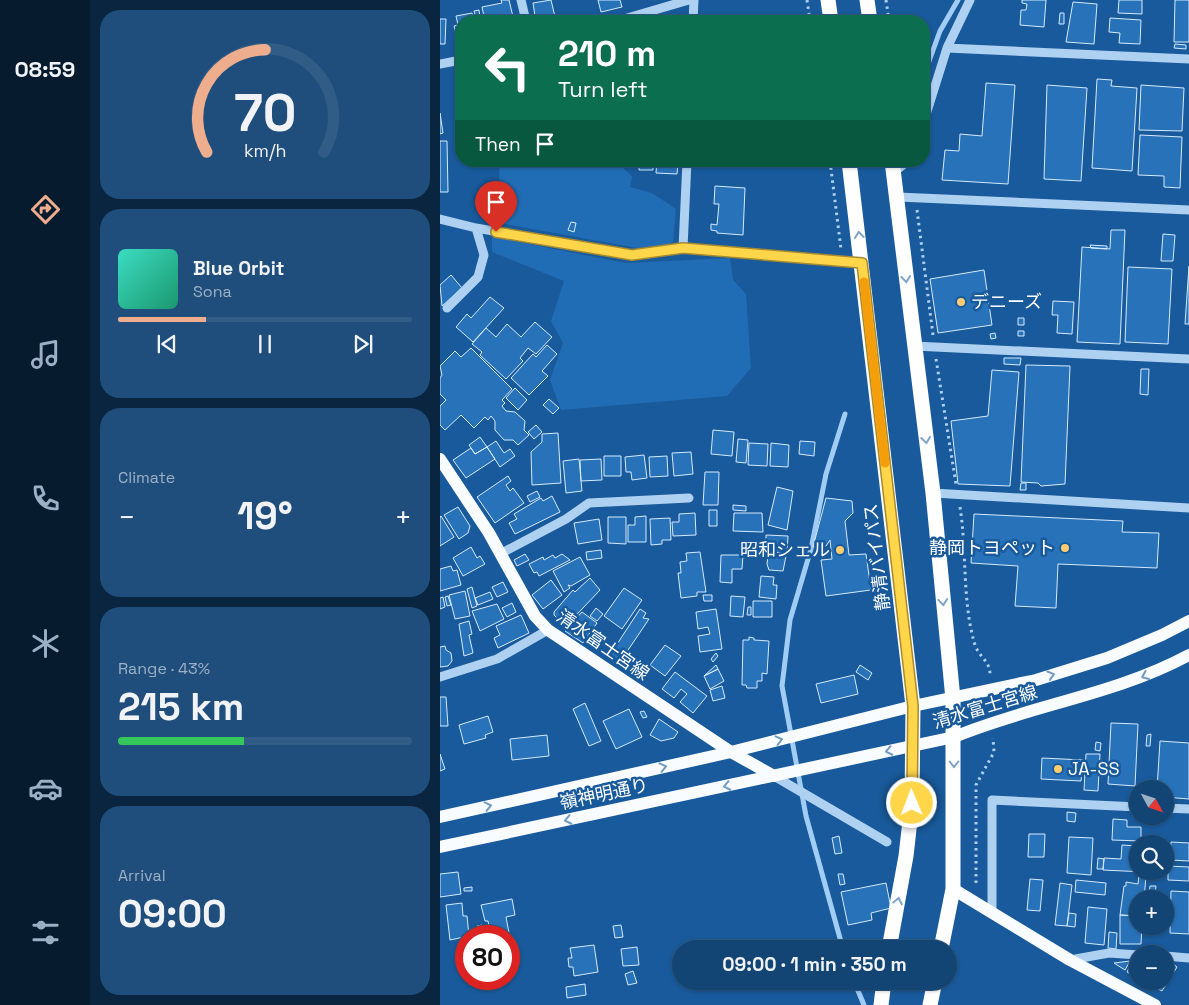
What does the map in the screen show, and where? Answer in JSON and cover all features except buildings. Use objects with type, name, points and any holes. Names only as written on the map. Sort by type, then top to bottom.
[{"type":"highway","points":[[828,0],[830,15]]},
{"type":"highway","points":[[867,0],[869,15]]},
{"type":"highway","name":"静清バイパス","points":[[850,167],[913,706],[911,747],[912,803],[906,856],[891,940]]},
{"type":"highway","points":[[893,167],[933,492],[953,699],[954,889],[943,940]]},
{"type":"highway","points":[[881,1005],[883,990]]},
{"type":"highway","points":[[930,1005],[933,990]]},
{"type":"main road","name":"清水富士宮線","points":[[440,459],[500,554],[535,616],[548,630],[732,752],[774,776],[954,737],[992,721],[1128,683],[1189,655]]},
{"type":"main road","name":"清水富士宮線","points":[[732,752],[913,706],[1036,680],[1107,658],[1162,635],[1189,621]]},
{"type":"main road","name":"嶺神明通り","points":[[440,817],[732,752]]},
{"type":"main road","name":"嶺神明通り","points":[[440,847],[774,776]]},
{"type":"main road","points":[[954,889],[1070,960],[1155,1005]]},
{"type":"street","points":[[521,0],[525,15]]},
{"type":"street","points":[[638,15],[690,0]]},
{"type":"street","points":[[693,15],[694,0]]},
{"type":"street","points":[[930,102],[947,48],[970,0]]},
{"type":"street","points":[[947,48],[1189,59]]},
{"type":"street","points":[[440,64],[455,61]]},
{"type":"street","points":[[683,248],[687,167]]},
{"type":"street","points":[[898,197],[1189,210]]},
{"type":"street","points":[[440,219],[476,228],[632,255],[683,248],[862,263]]},
{"type":"street","points":[[447,308],[478,276],[484,255],[476,228]]},
{"type":"street","points":[[914,346],[1189,359]]},
{"type":"street","points":[[933,492],[1189,508]]},
{"type":"street","points":[[500,554],[566,519],[589,503],[689,498]]},
{"type":"street","points":[[440,677],[498,659],[548,630]]},
{"type":"street","points":[[774,776],[887,842]]},
{"type":"street","points":[[992,912],[992,800],[1129,807]]},
{"type":"street","points":[[1174,808],[1189,809]]},
{"type":"street","points":[[1070,960],[1109,953],[1129,954]]},
{"type":"street","points":[[1174,957],[1189,958]]},
{"type":"path","points":[[807,0],[809,15]]},
{"type":"path","points":[[886,0],[888,15]]},
{"type":"path","points":[[916,198],[934,346],[964,535],[969,607],[975,647],[990,665],[991,690]]},
{"type":"path","points":[[976,883],[976,785],[994,752],[992,721]]},
{"type":"shaded area","points":[[499,167],[624,167],[632,176],[630,187],[652,193],[676,209],[673,241],[669,245],[637,248],[500,223]]},
{"type":"shaded area","points":[[492,237],[626,263],[730,258],[733,280],[746,294],[751,368],[727,396],[561,410],[550,380],[563,343],[551,321],[564,281],[492,252]]},
{"type":"waterway","points":[[930,58],[940,31],[958,0]]},
{"type":"waterway","points":[[840,940],[806,816],[782,686],[790,620],[811,549],[826,474],[845,414]]},
{"type":"waterway","points":[[858,990],[864,1005]]},
{"type":"slow traffic","points":[[864,282],[885,463]]},
{"type":"place","name":"デニーズ","points":[[961,302]]},
{"type":"place","name":"静岡トヨペット","points":[[1065,548]]},
{"type":"place","name":"昭和シェル","points":[[840,550]]},
{"type":"place","name":"JA-SS","points":[[1058,769]]},
{"type":"route","points":[[496,232],[632,255],[683,248],[862,263],[913,706],[911,747],[912,803]]}]
